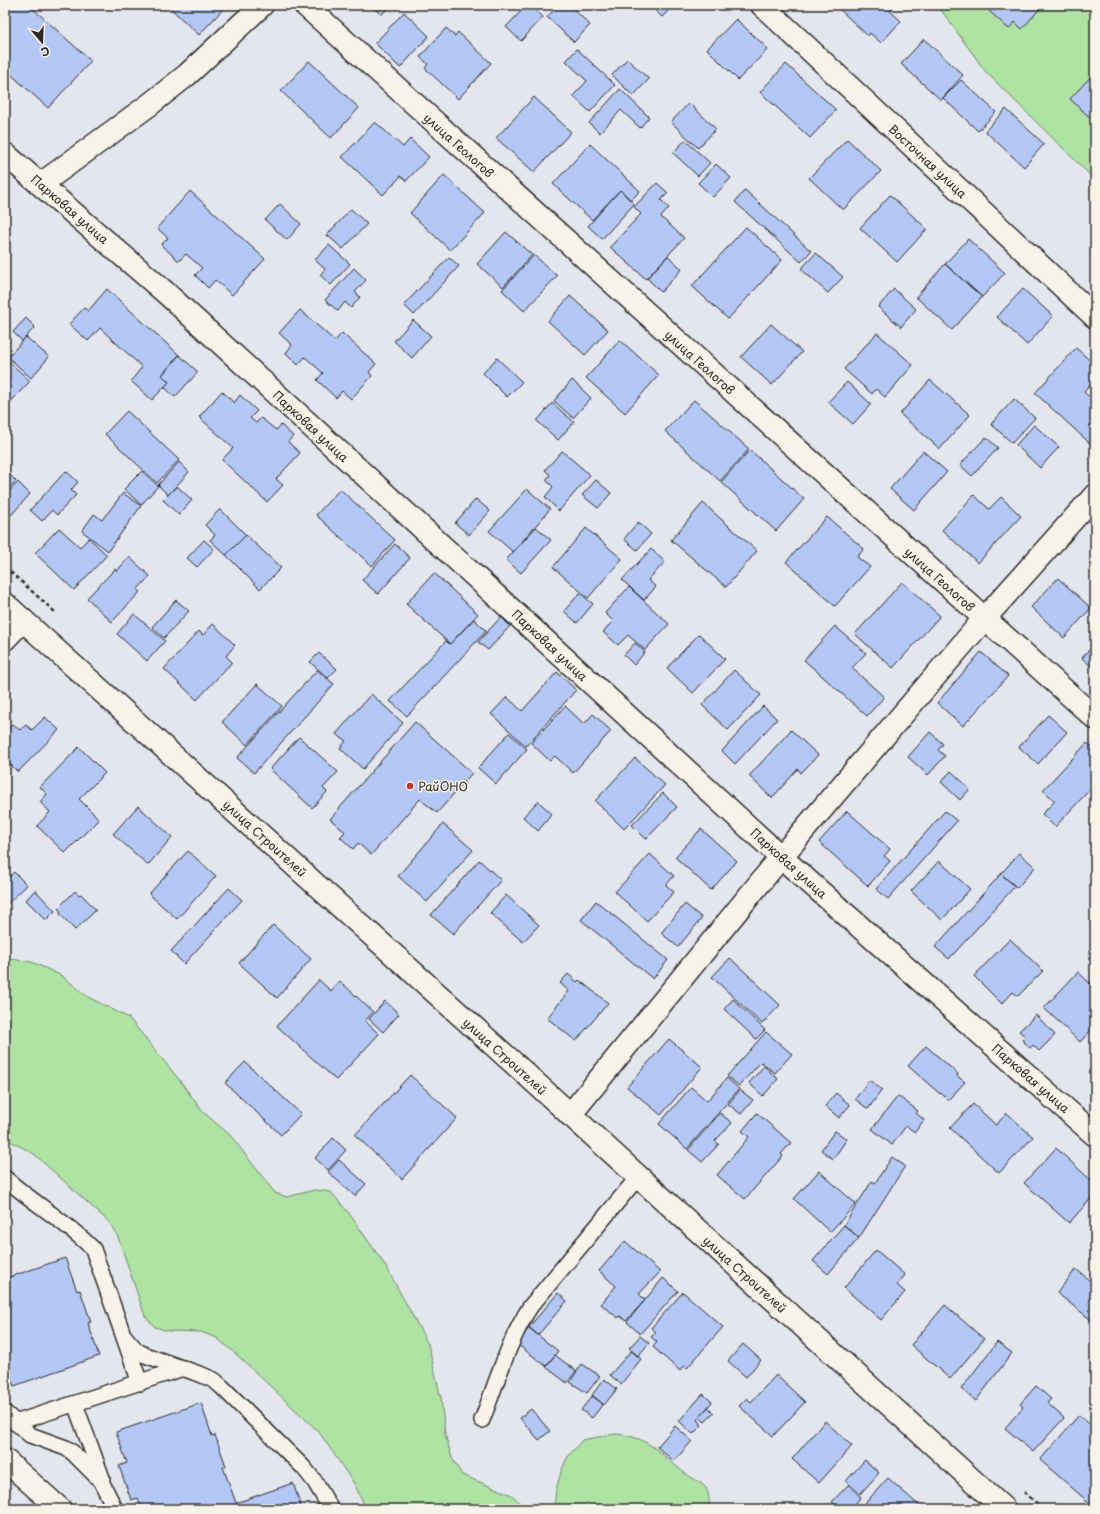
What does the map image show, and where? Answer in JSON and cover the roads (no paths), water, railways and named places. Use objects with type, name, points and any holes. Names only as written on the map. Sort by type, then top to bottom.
[{"type":"street","points":[[40,184],[149,105],[187,75],[262,5]]},
{"type":"street","name":"улица Геологов","points":[[305,5],[1095,718]]},
{"type":"street","name":"Восточная улица","points":[[762,5],[1095,317]]},
{"type":"street","name":"Парковая улица","points":[[5,154],[166,293],[781,857],[1095,1135]]},
{"type":"street","points":[[570,1115],[781,857],[984,619],[1095,495]]},
{"type":"street","name":"улица Строителей","points":[[5,604],[1004,1509]]},
{"type":"street","points":[[5,639],[23,620]]},
{"type":"street","points":[[5,1460],[60,1509]]},
{"type":"lane","points":[[482,1420],[519,1325],[530,1308],[638,1177]]},
{"type":"lane","points":[[5,1178],[83,1239],[93,1249],[140,1382]]},
{"type":"lane","points":[[124,1336],[136,1350],[145,1355],[214,1380],[304,1468],[332,1509]]},
{"type":"lane","points":[[10,1418],[75,1404],[183,1368]]},
{"type":"lane","points":[[75,1404],[106,1490],[115,1509]]},
{"type":"lane","points":[[10,1418],[30,1435],[66,1448],[72,1452],[96,1475],[106,1490]]},
{"type":"place","name":"РайОНО","points":[[410,786]]}]
